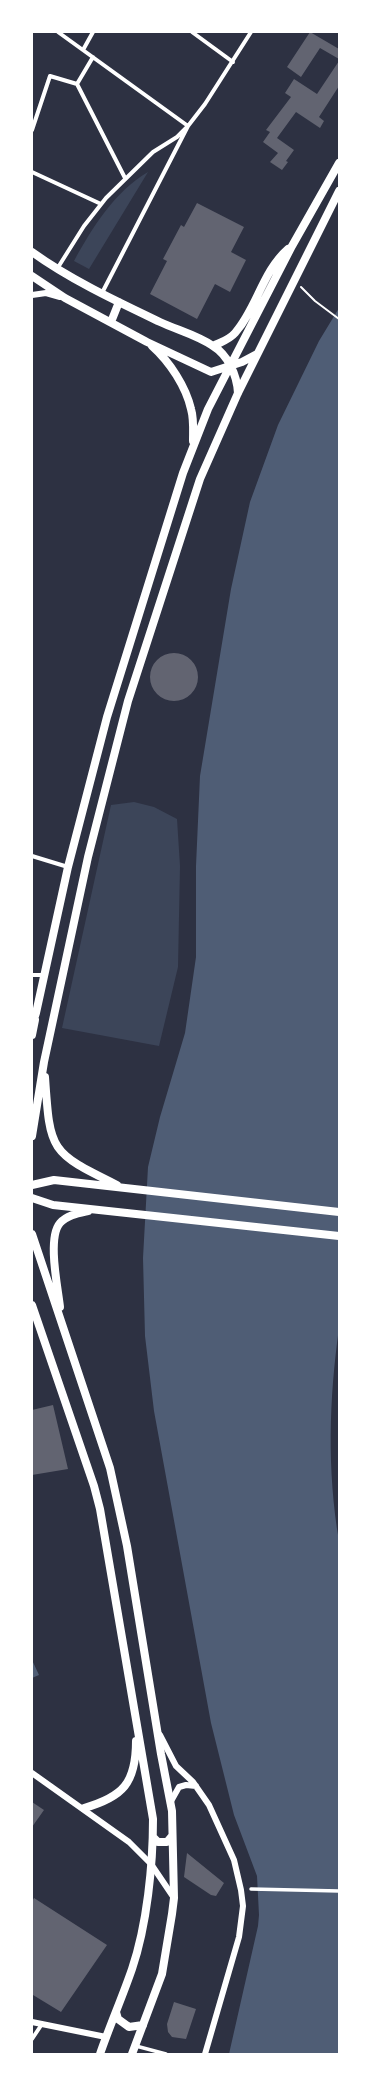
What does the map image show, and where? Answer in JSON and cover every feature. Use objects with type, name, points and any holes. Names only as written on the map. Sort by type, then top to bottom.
[{"type":"main road","points":[[32,1035],[68,867],[107,717],[193,444],[208,409],[292,246],[339,163]]},
{"type":"main road","points":[[32,1136],[44,1062],[88,857],[128,701],[200,479],[237,389],[257,354],[339,191]]},
{"type":"main road","points":[[213,346],[235,333],[243,322],[267,276],[281,256],[292,246]]},
{"type":"main road","points":[[32,252],[57,270],[161,323],[213,346],[230,366],[237,389]]},
{"type":"main road","points":[[32,276],[65,298],[147,342],[211,372],[249,359],[257,354]]},
{"type":"main road","points":[[110,322],[119,302]]},
{"type":"main road","points":[[147,342],[171,368],[186,393],[191,410],[193,444]]},
{"type":"main road","points":[[240,348],[240,356],[249,359]]},
{"type":"main road","points":[[222,382],[232,380],[237,389]]},
{"type":"main road","points":[[32,1025],[36,1013]]},
{"type":"main road","points":[[44,1062],[49,1128],[58,1148],[68,1159],[127,1188]]},
{"type":"main road","points":[[32,1185],[54,1180],[339,1212]]},
{"type":"main road","points":[[32,1198],[53,1205],[93,1210],[339,1236]]},
{"type":"main road","points":[[62,1321],[55,1257],[57,1228],[59,1224],[67,1218],[93,1210]]},
{"type":"main road","points":[[32,1234],[110,1468],[127,1546],[170,1803],[174,1898],[162,1974],[133,2050]]},
{"type":"main road","points":[[32,1305],[94,1486],[100,1509],[150,1798],[153,1837],[151,1864],[141,1937],[132,1968],[100,2054]]},
{"type":"main road","points":[[84,1808],[111,1800],[126,1786],[135,1759],[136,1720]]},
{"type":"main road","points":[[153,1837],[162,1843],[167,1842],[172,1836]]},
{"type":"main road","points":[[116,2012],[118,2019],[129,2027],[143,2025]]},
{"type":"street","points":[[58,32],[188,126]]},
{"type":"street","points":[[83,50],[93,32]]},
{"type":"street","points":[[192,32],[233,62]]},
{"type":"street","points":[[102,293],[188,126],[233,62],[251,32]]},
{"type":"street","points":[[78,84],[93,57]]},
{"type":"street","points":[[32,130],[50,76],[78,84],[125,178]]},
{"type":"street","points":[[57,270],[101,204],[125,178],[153,152],[177,137],[188,126]]},
{"type":"street","points":[[32,172],[101,204]]},
{"type":"street","points":[[32,295],[46,293],[65,298]]},
{"type":"street","points":[[32,856],[68,867]]},
{"type":"street","points":[[32,975],[44,975]]},
{"type":"street","points":[[158,1729],[176,1766],[196,1786],[209,1805],[234,1860],[241,1890],[243,1906],[239,1937],[205,2054]]},
{"type":"street","points":[[32,1773],[84,1808],[123,1837],[151,1864],[174,1898]]},
{"type":"street","points":[[170,1803],[179,1787],[186,1785],[196,1786]]},
{"type":"street","points":[[251,1889],[339,1890]]},
{"type":"street","points":[[32,2022],[106,2037]]},
{"type":"street","points":[[32,2039],[42,2024]]},
{"type":"street","points":[[133,2050],[166,2054]]},
{"type":"path","points":[[294,280],[315,301],[339,319]]},
{"type":"shaded area","points":[[148,172],[89,269],[74,261],[105,211],[125,189]]},
{"type":"shaded area","points":[[339,308],[339,1328],[331,1408],[331,1461],[335,1514],[339,1541],[339,2054],[229,2054],[258,1926],[259,1915],[257,1876],[234,1815],[211,1723],[154,1411],[145,1336],[143,1258],[148,1167],[160,1117],[185,1033],[196,957],[196,866],[200,776],[231,589],[250,502],[278,425],[319,341]]},
{"type":"shaded area","points":[[134,802],[154,807],[177,819],[180,866],[178,967],[159,1046],[62,1028],[111,805]]},
{"type":"shaded area","points":[[32,1660],[39,1675],[32,1678]]},
{"type":"building","points":[[310,32],[339,49],[339,59],[320,48],[301,77],[287,67]]},
{"type":"building","points":[[339,61],[339,86],[319,117],[324,121],[320,128],[296,112],[277,138],[294,150],[286,161],[288,162],[282,170],[270,162],[278,153],[263,142],[270,132],[266,130],[291,97],[285,93],[294,79],[317,94]]},
{"type":"building","points":[[197,203],[244,227],[231,252],[246,260],[230,292],[215,284],[197,319],[150,294],[167,261],[163,259],[181,225],[184,227]]},
{"type":"building","points":[[169,653],[179,653],[188,657],[194,663],[198,672],[198,682],[194,691],[188,697],[179,701],[169,701],[160,697],[154,691],[150,682],[150,672],[154,663],[160,657]]},
{"type":"building","points":[[53,1405],[68,1469],[32,1475],[32,1410]]},
{"type":"building","points":[[32,1802],[44,1810],[32,1827]]},
{"type":"building","points":[[187,1853],[224,1883],[216,1896],[211,1895],[184,1877]]},
{"type":"building","points":[[34,1898],[107,1945],[61,2012],[33,1995],[32,1997],[32,1902]]},
{"type":"building","points":[[174,2002],[196,2009],[186,2039],[172,2037],[168,2032],[167,2024]]}]
